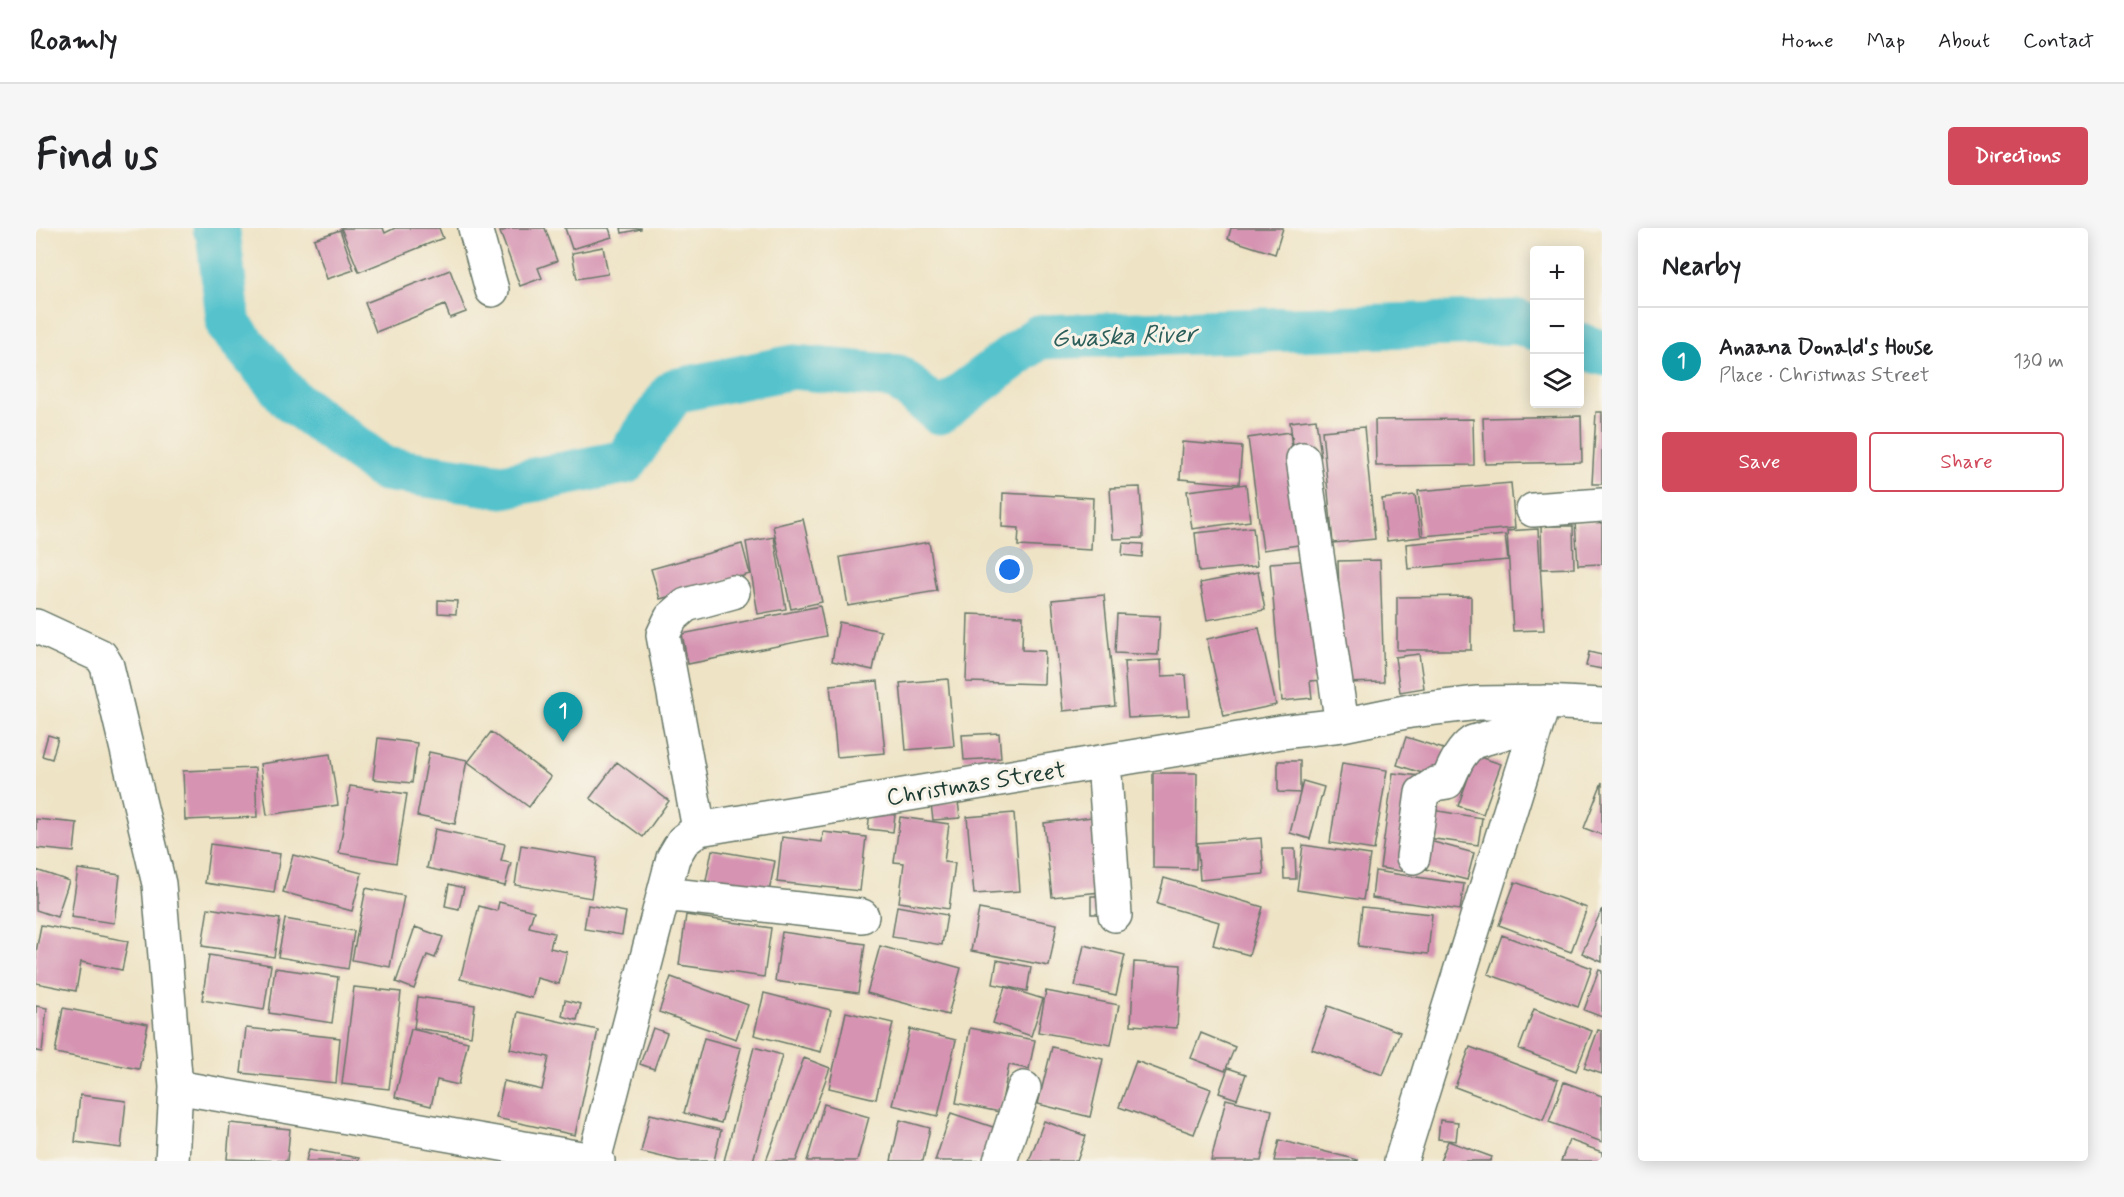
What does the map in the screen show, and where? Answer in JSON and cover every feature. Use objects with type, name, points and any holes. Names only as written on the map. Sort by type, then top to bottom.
[{"type":"street","points":[[475,228],[492,290]]},
{"type":"street","points":[[1303,459],[1342,725]]},
{"type":"street","points":[[1533,510],[1602,505]]},
{"type":"street","points":[[176,1087],[596,1161],[673,858],[683,842],[699,829],[663,635],[671,618],[686,605],[733,592]]},
{"type":"street","points":[[36,626],[101,656],[107,666],[159,884],[176,1087],[172,1161]]},
{"type":"street","name":"Christmas Street","points":[[699,829],[1281,732],[1342,725],[1410,711],[1478,703],[1540,713],[1602,705]]},
{"type":"street","points":[[1413,857],[1422,793],[1435,784],[1447,782],[1458,757],[1473,742],[1540,713]]},
{"type":"street","points":[[1401,1161],[1540,713]]},
{"type":"street","points":[[1104,762],[1115,915]]},
{"type":"street","points":[[664,894],[862,915]]},
{"type":"street","points":[[1000,1161],[1024,1088]]},
{"type":"building","points":[[341,228],[383,228],[385,233],[395,228],[439,228],[443,238],[359,272]]},
{"type":"building","points":[[511,228],[545,228],[557,261],[538,268],[542,278],[520,286],[500,232]]},
{"type":"building","points":[[565,228],[609,228],[612,237],[572,249]]},
{"type":"building","points":[[621,228],[641,228],[641,229],[622,233]]},
{"type":"building","points":[[1231,228],[1283,228],[1275,254],[1228,239]]},
{"type":"building","points":[[340,230],[354,270],[327,279],[314,239]]},
{"type":"building","points":[[603,247],[608,274],[577,279],[572,253]]},
{"type":"building","points":[[450,270],[466,312],[450,318],[445,305],[376,332],[365,303]]},
{"type":"building","points":[[1596,412],[1602,412],[1602,484],[1592,484]]},
{"type":"building","points":[[1581,416],[1582,462],[1485,464],[1483,418]]},
{"type":"building","points":[[1316,419],[1321,456],[1295,459],[1290,422]]},
{"type":"building","points":[[1473,419],[1474,465],[1376,466],[1375,420]]},
{"type":"building","points":[[1364,427],[1375,539],[1333,543],[1322,431]]},
{"type":"building","points":[[1290,432],[1305,544],[1263,550],[1248,438]]},
{"type":"building","points":[[1182,442],[1242,447],[1239,484],[1180,479]]},
{"type":"building","points":[[1511,483],[1515,528],[1423,536],[1418,491]]},
{"type":"building","points":[[1246,484],[1250,521],[1192,529],[1187,491]]},
{"type":"building","points":[[1140,487],[1143,538],[1113,539],[1110,488]]},
{"type":"building","points":[[1003,493],[1093,498],[1091,550],[1018,546],[1019,528],[1002,527]]},
{"type":"building","points":[[1415,495],[1421,537],[1387,541],[1382,499]]},
{"type":"building","points":[[803,519],[822,602],[791,609],[773,526]]},
{"type":"building","points":[[1602,521],[1602,564],[1578,565],[1575,522]]},
{"type":"building","points":[[1541,526],[1573,526],[1574,568],[1542,569]]},
{"type":"building","points":[[1253,527],[1257,566],[1199,572],[1195,533]]},
{"type":"building","points":[[1538,529],[1544,630],[1513,631],[1507,531]]},
{"type":"building","points":[[1505,535],[1508,560],[1408,569],[1406,544]]},
{"type":"building","points":[[774,537],[786,609],[758,614],[746,542]]},
{"type":"building","points":[[929,542],[937,591],[848,606],[840,557]]},
{"type":"building","points":[[1123,543],[1143,544],[1142,557],[1122,555]]},
{"type":"building","points":[[742,544],[750,574],[660,599],[651,569]]},
{"type":"building","points":[[1312,560],[1323,680],[1310,681],[1312,698],[1282,701],[1270,563]]},
{"type":"building","points":[[1380,560],[1384,682],[1342,683],[1338,561]]},
{"type":"building","points":[[1258,572],[1265,610],[1207,620],[1200,583]]},
{"type":"building","points":[[1104,595],[1115,706],[1063,711],[1052,600]]},
{"type":"building","points":[[1471,596],[1471,650],[1397,650],[1397,597]]},
{"type":"building","points":[[438,600],[457,601],[456,614],[438,613]]},
{"type":"building","points":[[820,606],[826,636],[688,664],[682,634]]},
{"type":"building","points":[[968,614],[1023,616],[1022,650],[1045,651],[1044,684],[966,682]]},
{"type":"building","points":[[1117,614],[1160,616],[1158,655],[1115,653]]},
{"type":"building","points":[[839,622],[881,631],[873,670],[832,661]]},
{"type":"building","points":[[1259,628],[1276,705],[1224,716],[1207,639]]},
{"type":"building","points":[[1589,652],[1602,655],[1602,669],[1586,666]]},
{"type":"building","points":[[1419,654],[1424,688],[1400,692],[1395,657]]},
{"type":"building","points":[[1161,660],[1162,676],[1186,675],[1189,715],[1128,718],[1124,662]]},
{"type":"building","points":[[948,679],[954,746],[906,750],[900,683]]},
{"type":"building","points":[[878,681],[885,753],[837,757],[830,685]]},
{"type":"building","points":[[491,732],[551,777],[529,807],[468,762]]},
{"type":"building","points":[[999,733],[1001,758],[964,760],[962,735]]},
{"type":"building","points":[[48,735],[58,738],[52,759],[42,756]]},
{"type":"building","points":[[1406,737],[1453,752],[1444,780],[1397,765]]},
{"type":"building","points":[[378,738],[417,743],[412,783],[373,779]]},
{"type":"building","points":[[429,752],[467,760],[455,824],[417,816]]},
{"type":"building","points":[[330,754],[338,805],[267,815],[260,764]]},
{"type":"building","points":[[1476,756],[1501,764],[1483,814],[1458,806]]},
{"type":"building","points":[[1278,761],[1300,761],[1300,793],[1278,792]]},
{"type":"building","points":[[617,762],[669,801],[643,837],[590,798]]},
{"type":"building","points":[[1342,763],[1387,770],[1374,850],[1330,843]]},
{"type":"building","points":[[255,768],[257,817],[185,820],[183,771]]},
{"type":"building","points":[[1153,773],[1197,773],[1196,869],[1153,868]]},
{"type":"building","points":[[1393,773],[1420,776],[1407,872],[1380,868]]},
{"type":"building","points":[[1303,781],[1324,787],[1310,839],[1290,833]]},
{"type":"building","points":[[1602,782],[1602,835],[1584,828]]},
{"type":"building","points":[[350,786],[407,794],[396,863],[339,853]]},
{"type":"building","points":[[958,801],[960,818],[933,820],[931,804]]},
{"type":"building","points":[[1432,810],[1482,818],[1478,845],[1428,838]]},
{"type":"building","points":[[870,811],[895,815],[893,832],[868,829]]},
{"type":"building","points":[[1014,813],[1020,891],[974,894],[967,817]]},
{"type":"building","points":[[900,817],[949,824],[944,862],[955,863],[949,909],[899,902],[904,863],[894,862]]},
{"type":"building","points":[[1092,817],[1101,892],[1052,897],[1044,823]]},
{"type":"building","points":[[36,819],[77,823],[74,852],[36,848]]},
{"type":"building","points":[[435,829],[505,844],[501,861],[511,863],[505,886],[427,868]]},
{"type":"building","points":[[823,832],[866,837],[860,891],[777,882],[782,837],[822,842]]},
{"type":"building","points":[[1261,838],[1264,874],[1200,880],[1197,843]]},
{"type":"building","points":[[1426,840],[1474,853],[1467,880],[1418,867]]},
{"type":"building","points":[[210,844],[280,854],[274,893],[205,883]]},
{"type":"building","points":[[521,845],[597,858],[591,898],[515,885]]},
{"type":"building","points":[[1303,845],[1370,855],[1363,900],[1297,890]]},
{"type":"building","points":[[1283,849],[1295,849],[1296,879],[1284,879]]},
{"type":"building","points":[[712,850],[775,861],[768,897],[705,886]]},
{"type":"building","points":[[293,855],[362,873],[352,911],[283,892]]},
{"type":"building","points":[[78,869],[120,875],[114,923],[71,917]]},
{"type":"building","points":[[36,870],[69,881],[57,917],[36,910]]},
{"type":"building","points":[[1375,871],[1464,884],[1460,910],[1372,898]]},
{"type":"building","points":[[1164,878],[1263,907],[1249,955],[1213,945],[1219,922],[1157,904]]},
{"type":"building","points":[[1515,882],[1587,908],[1571,952],[1499,925]]},
{"type":"building","points":[[449,884],[464,888],[459,909],[445,906]]},
{"type":"building","points":[[366,888],[404,896],[390,967],[352,960]]},
{"type":"building","points":[[1091,896],[1110,896],[1110,914],[1091,914]]},
{"type":"building","points":[[499,902],[534,911],[529,927],[554,933],[550,948],[567,952],[559,984],[537,978],[532,998],[460,979],[479,906],[497,911]]},
{"type":"building","points":[[588,905],[626,912],[622,935],[584,929]]},
{"type":"building","points":[[897,906],[947,915],[942,945],[892,937]]},
{"type":"building","points":[[1362,907],[1432,914],[1428,954],[1358,946]]},
{"type":"building","points":[[208,908],[280,919],[274,957],[202,946]]},
{"type":"building","points":[[979,909],[1057,924],[1049,966],[971,951]]},
{"type":"building","points":[[1602,909],[1602,962],[1582,953]]},
{"type":"building","points":[[686,915],[771,928],[764,977],[679,965]]},
{"type":"building","points":[[285,919],[354,931],[348,969],[278,957]]},
{"type":"building","points":[[41,925],[128,941],[122,970],[81,962],[76,991],[36,983],[36,952]]},
{"type":"building","points":[[415,927],[443,937],[435,958],[427,955],[414,989],[396,982]]},
{"type":"building","points":[[782,932],[865,944],[858,993],[775,981]]},
{"type":"building","points":[[1502,935],[1592,968],[1578,1007],[1488,974]]},
{"type":"building","points":[[1084,945],[1125,955],[1116,995],[1075,986]]},
{"type":"building","points":[[880,946],[961,968],[948,1015],[867,993]]},
{"type":"building","points":[[209,955],[271,965],[264,1010],[202,1000]]},
{"type":"building","points":[[997,960],[1031,967],[1027,991],[993,984]]},
{"type":"building","points":[[1134,962],[1181,965],[1177,1028],[1131,1025]]},
{"type":"building","points":[[275,968],[338,977],[332,1023],[269,1013]]},
{"type":"building","points":[[1599,970],[1602,971],[1602,1017],[1584,1010]]},
{"type":"building","points":[[671,977],[748,1005],[736,1039],[659,1012]]},
{"type":"building","points":[[354,987],[401,992],[389,1089],[342,1084]]},
{"type":"building","points":[[1005,987],[1043,999],[1031,1036],[993,1023]]},
{"type":"building","points":[[1046,991],[1119,1005],[1111,1045],[1038,1032]]},
{"type":"building","points":[[764,993],[831,1010],[821,1052],[754,1035]]},
{"type":"building","points":[[418,997],[475,1005],[471,1036],[414,1028]]},
{"type":"building","points":[[565,1000],[581,1004],[577,1020],[562,1016]]},
{"type":"building","points":[[36,1006],[47,1008],[42,1052],[36,1051]]},
{"type":"building","points":[[1328,1006],[1400,1032],[1383,1075],[1312,1049]]},
{"type":"building","points":[[63,1008],[148,1024],[139,1069],[55,1053]]},
{"type":"building","points":[[1534,1009],[1592,1031],[1576,1071],[1519,1049]]},
{"type":"building","points":[[518,1012],[598,1030],[575,1135],[496,1118],[504,1081],[542,1090],[549,1057],[510,1049]]},
{"type":"building","points":[[846,1012],[893,1023],[876,1099],[829,1088]]},
{"type":"building","points":[[246,1028],[340,1038],[336,1083],[241,1073]]},
{"type":"building","points":[[653,1028],[667,1033],[654,1069],[640,1064]]},
{"type":"building","points":[[970,1028],[1035,1040],[1029,1069],[1009,1065],[1000,1112],[956,1103]]},
{"type":"building","points":[[411,1029],[468,1042],[458,1085],[437,1080],[431,1106],[395,1097]]},
{"type":"building","points":[[910,1029],[956,1040],[938,1116],[892,1105]]},
{"type":"building","points":[[1598,1030],[1602,1031],[1602,1074],[1584,1068]]},
{"type":"building","points":[[1201,1033],[1235,1047],[1225,1071],[1191,1058]]},
{"type":"building","points":[[704,1038],[741,1048],[721,1123],[684,1113]]},
{"type":"building","points":[[754,1047],[782,1055],[753,1161],[724,1161]]},
{"type":"building","points":[[1052,1047],[1103,1059],[1090,1117],[1038,1104]]},
{"type":"building","points":[[1470,1047],[1558,1080],[1543,1120],[1455,1087]]},
{"type":"building","points":[[804,1058],[830,1068],[796,1161],[766,1161]]},
{"type":"building","points":[[1136,1061],[1211,1089],[1194,1134],[1119,1107]]},
{"type":"building","points":[[1228,1068],[1246,1074],[1237,1099],[1219,1093]]},
{"type":"building","points":[[1564,1082],[1602,1096],[1602,1142],[1549,1122]]},
{"type":"building","points":[[80,1095],[126,1101],[121,1148],[75,1142]]},
{"type":"building","points":[[1226,1099],[1272,1110],[1261,1161],[1211,1161]]},
{"type":"building","points":[[824,1104],[869,1117],[857,1161],[807,1161]]},
{"type":"building","points":[[951,1113],[999,1129],[989,1161],[935,1161]]},
{"type":"building","points":[[650,1114],[721,1130],[714,1161],[679,1161],[641,1152]]},
{"type":"building","points":[[900,1120],[930,1128],[923,1161],[891,1161]]},
{"type":"building","points":[[1440,1120],[1458,1122],[1456,1141],[1438,1139]]},
{"type":"building","points":[[1044,1121],[1086,1136],[1077,1161],[1029,1161]]},
{"type":"building","points":[[230,1123],[290,1129],[287,1161],[227,1159]]},
{"type":"building","points":[[1279,1140],[1358,1160],[1358,1161],[1274,1161]]},
{"type":"building","points":[[1569,1140],[1602,1152],[1602,1161],[1561,1161]]},
{"type":"building","points":[[1448,1141],[1492,1157],[1490,1161],[1440,1161]]},
{"type":"building","points":[[309,1149],[359,1158],[358,1161],[306,1161]]},
{"type":"waterway","name":"Gwaska River","points":[[215,228],[218,232],[229,326],[290,399],[384,469],[503,486],[625,462],[674,391],[793,367],[897,377],[939,412],[1039,337],[1518,322],[1530,326]]},
{"type":"waterway","name":"Gwaska River","points":[[1584,346],[1602,353]]},
{"type":"place","name":"Anaana Donald's House","points":[[563,742]]}]
